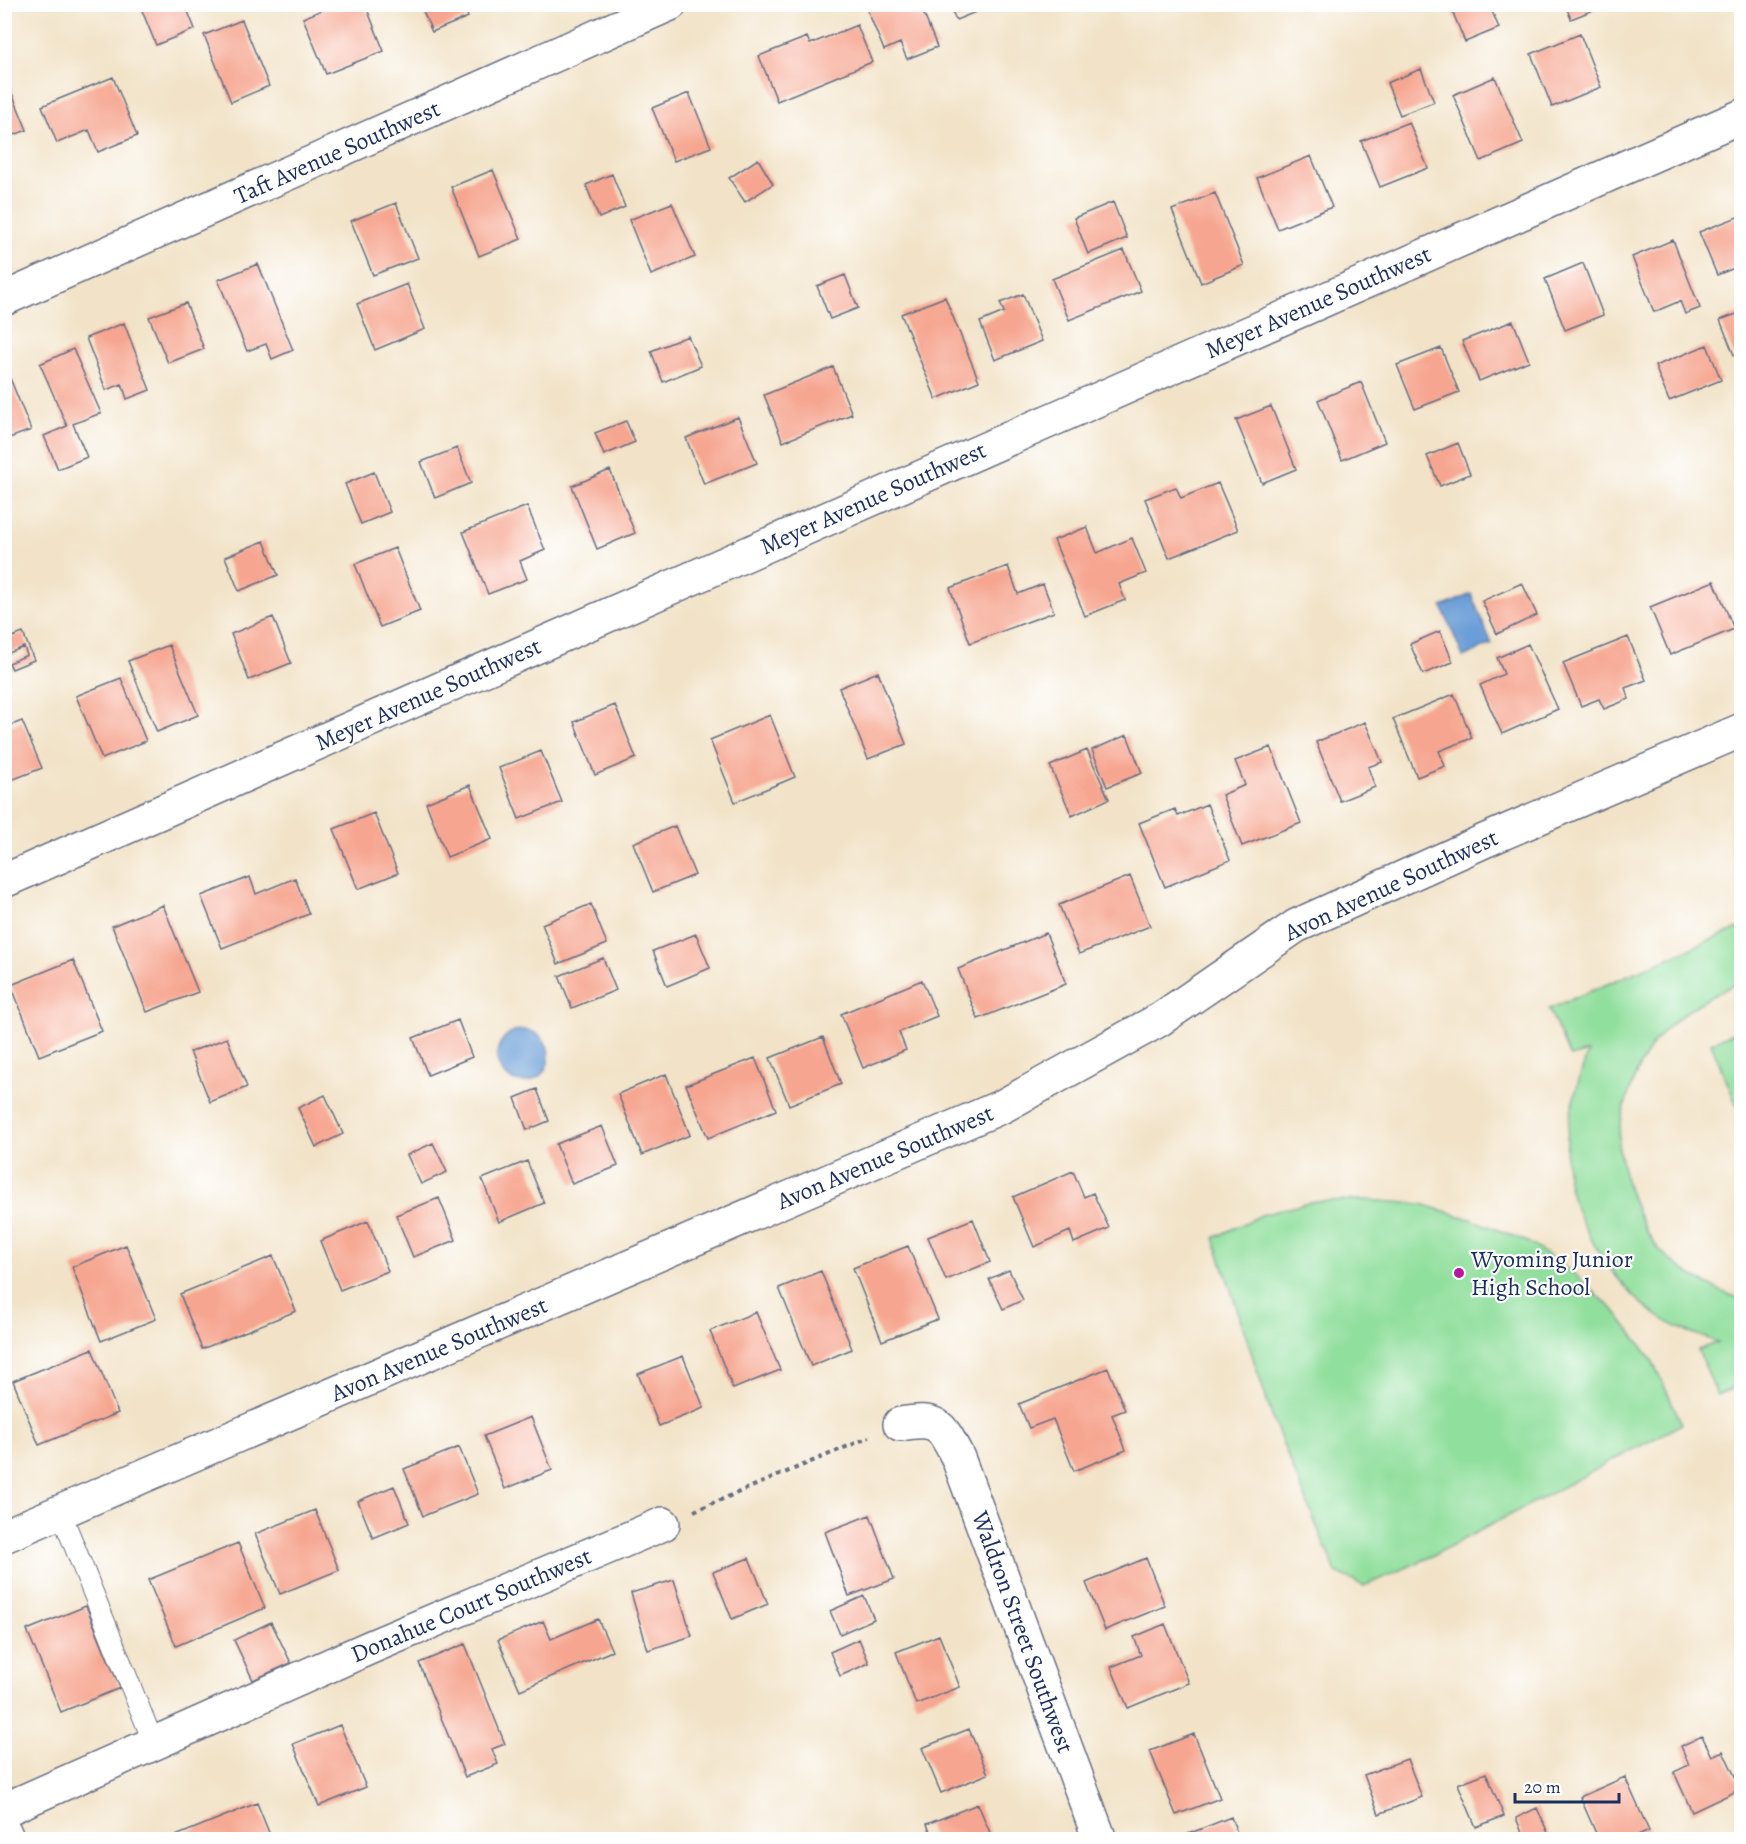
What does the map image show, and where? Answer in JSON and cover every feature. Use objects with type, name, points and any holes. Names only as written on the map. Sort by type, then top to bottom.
[{"type":"street","name":"Taft Avenue Southwest","points":[[4,299],[670,4]]},
{"type":"street","name":"Meyer Avenue Southwest","points":[[4,881],[1742,116]]},
{"type":"street","name":"Avon Avenue Southwest","points":[[4,1536],[1003,1106],[1158,1020],[1296,926],[1484,841],[1742,730]]},
{"type":"street","name":"Waldron Street Southwest","points":[[900,1424],[929,1420],[942,1426],[958,1458],[1100,1839]]},
{"type":"street","name":"Donahue Court Southwest","points":[[4,1810],[371,1647],[663,1524]]},
{"type":"street","points":[[4,1831],[8,1839]]},
{"type":"lane","points":[[61,1512],[154,1744]]},
{"type":"path","points":[[663,1524],[900,1424]]},
{"type":"green space","points":[[1741,927],[1741,982],[1687,1011],[1653,1043],[1640,1065],[1631,1088],[1623,1113],[1619,1137],[1619,1148],[1627,1184],[1642,1223],[1654,1243],[1671,1260],[1694,1276],[1718,1290],[1741,1299],[1741,1385],[1717,1395],[1698,1350],[1718,1342],[1669,1323],[1640,1302],[1611,1270],[1577,1211],[1567,1173],[1568,1127],[1588,1052],[1570,1057],[1549,1009]]},
{"type":"green space","points":[[1741,1029],[1741,1116],[1711,1043]]},
{"type":"green space","points":[[1367,1200],[1422,1204],[1473,1220],[1528,1242],[1577,1276],[1616,1312],[1652,1360],[1682,1424],[1426,1559],[1364,1586],[1336,1573],[1274,1422],[1214,1238],[1261,1215],[1316,1201]]},
{"type":"water","points":[[1471,594],[1492,644],[1463,657],[1442,607]]},
{"type":"water","points":[[518,1030],[528,1030],[542,1037],[549,1056],[542,1075],[528,1082],[518,1082],[508,1078],[501,1071],[497,1061],[497,1051],[501,1041],[508,1034]]},
{"type":"building","points":[[151,4],[185,4],[195,29],[156,45],[141,8]]},
{"type":"building","points":[[336,4],[365,4],[384,51],[326,74],[303,18]]},
{"type":"building","points":[[420,4],[463,4],[468,17],[432,32]]},
{"type":"building","points":[[878,4],[920,4],[937,47],[907,59],[900,43],[884,50],[867,9]]},
{"type":"building","points":[[949,4],[993,4],[993,5],[956,20]]},
{"type":"building","points":[[1460,4],[1489,4],[1499,28],[1465,42],[1451,8]]},
{"type":"building","points":[[1565,4],[1606,4],[1606,5],[1571,19]]},
{"type":"building","points":[[242,20],[269,86],[231,102],[204,35]]},
{"type":"building","points":[[857,25],[872,62],[777,101],[759,56],[807,37],[810,44]]},
{"type":"building","points":[[1580,34],[1601,87],[1552,107],[1531,54]]},
{"type":"building","points":[[1421,69],[1434,102],[1400,115],[1387,83]]},
{"type":"building","points":[[113,77],[137,136],[98,152],[89,130],[57,143],[42,106]]},
{"type":"building","points":[[1495,77],[1523,143],[1481,161],[1453,95]]},
{"type":"building","points":[[9,86],[27,130],[4,139],[4,88]]},
{"type":"building","points":[[689,93],[711,147],[674,161],[652,108]]},
{"type":"building","points":[[1409,122],[1428,168],[1380,187],[1361,141]]},
{"type":"building","points":[[1311,156],[1332,207],[1278,229],[1257,178]]},
{"type":"building","points":[[758,159],[773,184],[745,202],[729,178]]},
{"type":"building","points":[[493,170],[521,239],[479,256],[451,187]]},
{"type":"building","points":[[612,174],[625,207],[599,218],[586,185]]},
{"type":"building","points":[[1215,193],[1244,265],[1201,283],[1172,210]]},
{"type":"building","points":[[1113,202],[1127,238],[1088,254],[1074,218]]},
{"type":"building","points":[[396,203],[418,258],[373,275],[351,221]]},
{"type":"building","points":[[672,203],[695,257],[651,275],[629,220]]},
{"type":"building","points":[[1740,216],[1742,265],[1717,275],[1699,232]]},
{"type":"building","points":[[1673,240],[1700,308],[1685,314],[1680,301],[1654,312],[1632,257]]},
{"type":"building","points":[[1124,250],[1141,291],[1069,320],[1052,279]]},
{"type":"building","points":[[1583,263],[1603,315],[1565,330],[1545,279]]},
{"type":"building","points":[[258,264],[293,350],[272,359],[266,344],[247,351],[218,280]]},
{"type":"building","points":[[845,275],[858,308],[830,319],[817,286]]},
{"type":"building","points":[[407,284],[425,329],[375,350],[357,304]]},
{"type":"building","points":[[1023,294],[1042,341],[995,360],[980,322],[1004,312],[1000,303]]},
{"type":"building","points":[[945,297],[979,381],[936,399],[901,314]]},
{"type":"building","points":[[186,303],[204,349],[168,363],[149,317]]},
{"type":"building","points":[[1742,312],[1742,352],[1734,355],[1720,320]]},
{"type":"building","points":[[1513,321],[1529,361],[1479,381],[1462,341]]},
{"type":"building","points":[[124,323],[150,390],[127,399],[122,384],[106,390],[86,338]]},
{"type":"building","points":[[688,336],[701,366],[663,382],[651,351]]},
{"type":"building","points":[[1707,345],[1721,380],[1669,401],[1655,366]]},
{"type":"building","points":[[1441,348],[1459,392],[1415,409],[1397,365]]},
{"type":"building","points":[[73,349],[101,413],[73,424],[87,457],[58,469],[44,436],[67,426],[40,364]]},
{"type":"building","points":[[833,367],[852,414],[783,442],[764,395]]},
{"type":"building","points":[[8,373],[31,430],[4,440],[4,374]]},
{"type":"building","points":[[1361,382],[1385,442],[1342,460],[1318,400]]},
{"type":"building","points":[[1271,406],[1296,469],[1262,483],[1236,420]]},
{"type":"building","points":[[738,417],[757,463],[704,484],[686,438]]},
{"type":"building","points":[[626,421],[635,442],[604,455],[595,433]]},
{"type":"building","points":[[1458,443],[1470,474],[1440,486],[1427,456]]},
{"type":"building","points":[[457,448],[471,483],[435,498],[421,462]]},
{"type":"building","points":[[610,470],[635,533],[597,549],[572,486]]},
{"type":"building","points":[[374,472],[390,512],[361,524],[345,484]]},
{"type":"building","points":[[1218,483],[1238,530],[1169,558],[1145,499],[1176,487],[1181,498]]},
{"type":"building","points":[[527,506],[545,550],[520,561],[527,579],[488,594],[463,532]]},
{"type":"building","points":[[1087,527],[1097,553],[1132,538],[1146,573],[1119,584],[1125,600],[1085,616],[1054,540]]},
{"type":"building","points":[[264,541],[278,575],[239,591],[225,557]]},
{"type":"building","points":[[395,548],[420,611],[380,627],[355,564]]},
{"type":"building","points":[[1008,566],[1018,594],[1043,584],[1054,612],[970,643],[950,588]]},
{"type":"building","points":[[1714,581],[1734,629],[1670,655],[1650,607]]},
{"type":"building","points":[[1522,583],[1537,615],[1497,634],[1482,601]]},
{"type":"building","points":[[273,617],[291,663],[249,680],[231,634]]},
{"type":"building","points":[[1440,631],[1453,662],[1423,674],[1410,644]]},
{"type":"building","points":[[23,633],[34,660],[12,669],[9,663],[27,655],[24,647],[4,655],[4,640]]},
{"type":"building","points":[[1628,637],[1646,680],[1625,688],[1629,699],[1604,709],[1599,699],[1581,706],[1563,663]]},
{"type":"building","points":[[1528,644],[1558,709],[1502,734],[1480,685],[1504,674],[1497,658]]},
{"type":"building","points":[[169,645],[198,715],[157,732],[128,661]]},
{"type":"building","points":[[878,672],[906,744],[868,759],[839,688]]},
{"type":"building","points":[[121,678],[146,741],[102,759],[76,696]]},
{"type":"building","points":[[1454,694],[1472,738],[1439,751],[1445,766],[1417,777],[1393,719]]},
{"type":"building","points":[[615,705],[636,758],[595,775],[574,722]]},
{"type":"building","points":[[770,715],[795,777],[735,802],[710,740]]},
{"type":"building","points":[[22,721],[42,768],[4,783],[4,728]]},
{"type":"building","points":[[1365,722],[1382,762],[1368,767],[1375,787],[1340,801],[1316,742]]},
{"type":"building","points":[[1127,735],[1142,773],[1107,787],[1092,750]]},
{"type":"building","points":[[1271,747],[1301,823],[1242,846],[1222,795],[1245,785],[1235,761]]},
{"type":"building","points":[[1087,750],[1109,799],[1072,816],[1050,766]]},
{"type":"building","points":[[541,751],[562,802],[519,819],[499,768]]},
{"type":"building","points":[[470,785],[492,839],[447,857],[426,803]]},
{"type":"building","points":[[1207,804],[1230,860],[1165,887],[1139,823],[1175,809],[1178,816]]},
{"type":"building","points":[[374,813],[398,873],[358,889],[334,829]]},
{"type":"building","points":[[675,826],[695,875],[653,892],[633,843]]},
{"type":"building","points":[[1130,876],[1150,926],[1079,954],[1059,905]]},
{"type":"building","points":[[250,877],[256,894],[295,878],[309,914],[222,948],[201,896]]},
{"type":"building","points":[[591,904],[607,944],[558,964],[542,924]]},
{"type":"building","points":[[163,905],[198,992],[147,1012],[112,926]]},
{"type":"building","points":[[1046,933],[1066,984],[978,1019],[958,969]]},
{"type":"building","points":[[696,934],[710,968],[667,986],[653,951]]},
{"type":"building","points":[[603,958],[616,990],[572,1008],[559,976]]},
{"type":"building","points":[[73,960],[102,1031],[39,1056],[11,985]]},
{"type":"building","points":[[922,980],[937,1016],[899,1032],[906,1050],[863,1068],[841,1014]]},
{"type":"building","points":[[458,1020],[472,1057],[428,1075],[413,1038]]},
{"type":"building","points":[[823,1037],[841,1084],[789,1105],[770,1058]]},
{"type":"building","points":[[227,1038],[247,1087],[210,1102],[190,1052]]},
{"type":"building","points":[[755,1058],[776,1110],[708,1138],[686,1085]]},
{"type":"building","points":[[666,1074],[690,1135],[642,1155],[618,1094]]},
{"type":"building","points":[[537,1089],[549,1121],[527,1130],[515,1098]]},
{"type":"building","points":[[325,1095],[343,1134],[316,1147],[298,1108]]},
{"type":"building","points":[[602,1126],[618,1166],[572,1184],[556,1144]]},
{"type":"building","points":[[433,1143],[447,1172],[421,1184],[407,1155]]},
{"type":"building","points":[[527,1161],[544,1203],[499,1222],[482,1179]]},
{"type":"building","points":[[1073,1171],[1084,1197],[1093,1193],[1109,1228],[1074,1243],[1070,1231],[1034,1247],[1013,1197]]},
{"type":"building","points":[[439,1198],[456,1240],[413,1257],[396,1215]]},
{"type":"building","points":[[973,1219],[990,1262],[946,1280],[928,1237]]},
{"type":"building","points":[[368,1221],[388,1271],[340,1290],[320,1241]]},
{"type":"building","points":[[126,1245],[156,1319],[101,1341],[72,1267]]},
{"type":"building","points":[[908,1246],[938,1319],[882,1341],[853,1268]]},
{"type":"building","points":[[273,1256],[296,1311],[202,1349],[180,1294]]},
{"type":"building","points":[[1009,1270],[1023,1300],[1003,1309],[989,1279]]},
{"type":"building","points":[[821,1271],[852,1349],[811,1366],[779,1288]]},
{"type":"building","points":[[756,1312],[780,1370],[733,1389],[710,1331]]},
{"type":"building","points":[[92,1349],[118,1413],[39,1445],[13,1381]]},
{"type":"building","points":[[683,1356],[704,1408],[659,1426],[638,1374]]},
{"type":"building","points":[[1108,1368],[1125,1410],[1112,1415],[1126,1450],[1074,1471],[1053,1419],[1029,1428],[1019,1404]]},
{"type":"building","points":[[531,1417],[552,1470],[505,1489],[484,1436]]},
{"type":"building","points":[[459,1447],[478,1494],[423,1516],[404,1469]]},
{"type":"building","points":[[394,1486],[409,1523],[373,1538],[358,1501]]},
{"type":"building","points":[[315,1510],[339,1570],[280,1594],[255,1534]]},
{"type":"building","points":[[870,1515],[894,1579],[849,1596],[825,1532]]},
{"type":"building","points":[[238,1543],[265,1608],[176,1646],[148,1580]]},
{"type":"building","points":[[749,1558],[768,1604],[732,1619],[713,1572]]},
{"type":"building","points":[[1146,1558],[1165,1606],[1105,1630],[1086,1583]]},
{"type":"building","points":[[674,1580],[692,1636],[648,1650],[631,1593]]},
{"type":"building","points":[[864,1596],[874,1619],[840,1634],[830,1611]]},
{"type":"building","points":[[86,1606],[120,1688],[61,1712],[27,1630]]},
{"type":"building","points":[[598,1619],[612,1651],[520,1690],[498,1640],[543,1621],[551,1639]]},
{"type":"building","points":[[271,1622],[291,1663],[253,1680],[234,1640]]},
{"type":"building","points":[[1165,1624],[1189,1683],[1128,1708],[1111,1667],[1141,1655],[1134,1637]]},
{"type":"building","points":[[939,1635],[960,1687],[916,1704],[896,1652]]},
{"type":"building","points":[[859,1639],[869,1663],[840,1676],[830,1652]]},
{"type":"building","points":[[465,1644],[505,1744],[492,1749],[498,1764],[465,1777],[419,1663]]},
{"type":"building","points":[[340,1725],[366,1787],[319,1806],[293,1744]]},
{"type":"building","points":[[969,1729],[988,1774],[941,1793],[922,1748]]},
{"type":"building","points":[[1194,1734],[1220,1798],[1176,1815],[1150,1751]]},
{"type":"building","points":[[1702,1736],[1712,1756],[1723,1751],[1741,1789],[1692,1812],[1674,1772],[1689,1765],[1681,1746]]},
{"type":"building","points":[[1407,1759],[1422,1797],[1379,1814],[1364,1775]]},
{"type":"building","points":[[1486,1773],[1504,1816],[1476,1827],[1458,1784]]},
{"type":"building","points":[[1625,1777],[1649,1831],[1629,1840],[1599,1840],[1580,1797]]},
{"type":"building","points":[[257,1803],[272,1840],[168,1840],[168,1839]]},
{"type":"building","points":[[978,1804],[993,1840],[933,1840],[927,1824]]},
{"type":"building","points":[[1537,1808],[1551,1840],[1512,1840],[1523,1835],[1516,1818]]},
{"type":"building","points":[[1231,1817],[1240,1840],[1190,1840],[1188,1834]]},
{"type":"place","name":"Wyoming Junior High School","points":[[1459,1273]]}]
